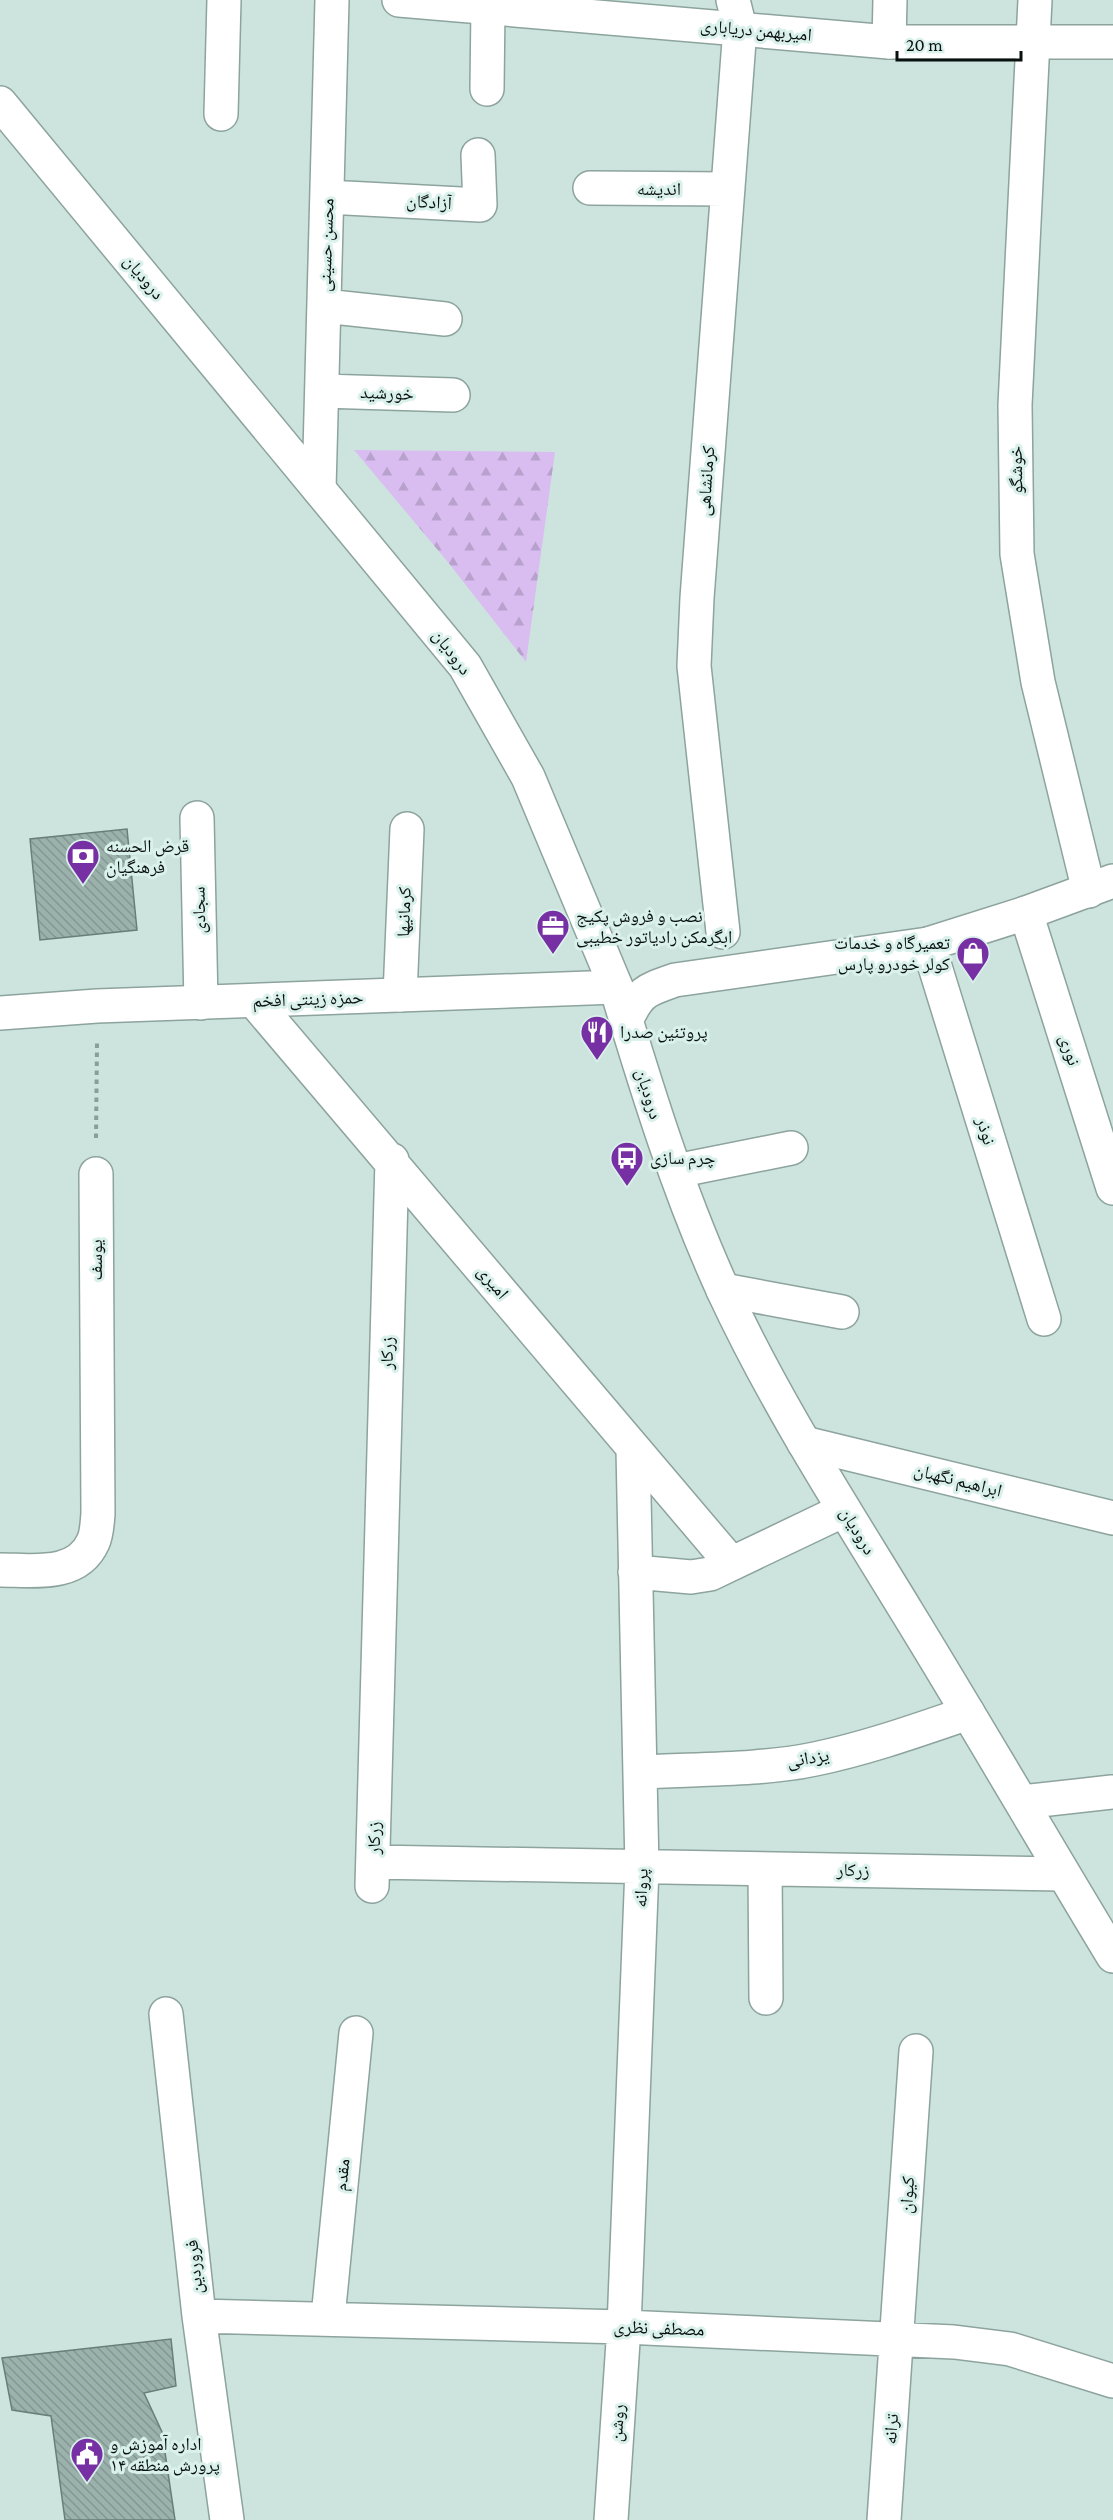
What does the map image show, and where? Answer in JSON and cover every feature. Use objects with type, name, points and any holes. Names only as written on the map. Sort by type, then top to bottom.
[{"type":"street","points":[[221,114],[224,0]]},
{"type":"street","name":"محسن حسینی","points":[[319,489],[332,0]]},
{"type":"street","name":"امیربهمن دریاباری","points":[[399,0],[488,6],[736,14],[889,42],[1113,42]]},
{"type":"street","points":[[889,42],[890,0]]},
{"type":"street","name":"خوشگو","points":[[1035,0],[1015,405],[1017,554],[1038,682],[1101,886]]},
{"type":"street","points":[[487,89],[488,6]]},
{"type":"street","name":"کرمانشاهی","points":[[723,932],[694,666],[697,598],[728,189],[736,14]]},
{"type":"street","name":"درودیان","points":[[0,103],[465,666],[528,777],[616,987],[676,1171],[723,1290],[753,1351],[804,1443],[1113,1956]]},
{"type":"street","name":"آزادگان","points":[[327,197],[480,205],[478,155]]},
{"type":"street","name":"اندیشه","points":[[591,188],[728,189]]},
{"type":"street","points":[[324,306],[445,319]]},
{"type":"street","name":"خورشید","points":[[322,391],[453,395]]},
{"type":"street","name":"سجادی","points":[[197,818],[201,1003]]},
{"type":"street","name":"کرمانیها","points":[[400,995],[407,829]]},
{"type":"street","points":[[626,1021],[634,1002],[644,991],[675,980],[928,944],[1101,886]]},
{"type":"street","name":"نوری","points":[[1026,913],[1113,1188]]},
{"type":"street","name":"نوذر","points":[[928,944],[1044,1319]]},
{"type":"street","name":"حمزه زینتی افخم","points":[[0,1012],[98,1006],[616,987]]},
{"type":"street","name":"امیری","points":[[255,1002],[392,1160],[633,1450],[731,1563]]},
{"type":"street","points":[[676,1171],[791,1148]]},
{"type":"street","name":"زرکار","points":[[392,1160],[372,1874],[642,1868],[1064,1874]]},
{"type":"street","name":"یوسف","points":[[0,1570],[50,1570],[69,1566],[85,1556],[94,1541],[98,1514],[96,1174]]},
{"type":"street","points":[[723,1290],[842,1312]]},
{"type":"street","name":"ابراهیم نگهبان","points":[[804,1443],[1113,1518]]},
{"type":"street","name":"پروانه","points":[[624,2327],[642,1868],[633,1450]]},
{"type":"street","points":[[635,1572],[691,1577],[710,1574],[844,1510]]},
{"type":"street","name":"یزدانی","points":[[641,1772],[813,1760],[873,1745],[968,1713]]},
{"type":"street","points":[[1022,1802],[1112,1792]]},
{"type":"street","points":[[765,1869],[766,1998]]},
{"type":"street","name":"فروردین","points":[[166,2014],[199,2316],[227,2520]]},
{"type":"street","name":"مقدم","points":[[328,2317],[356,2033]]},
{"type":"street","name":"کیوان","points":[[898,2339],[916,2051]]},
{"type":"street","name":"مصطفی نظری","points":[[199,2316],[328,2317],[624,2327],[954,2342],[1010,2349],[1113,2381]]},
{"type":"street","name":"روشن","points":[[611,2520],[624,2327]]},
{"type":"street","name":"ترانه","points":[[884,2520],[898,2339]]},
{"type":"path","points":[[96,1174],[98,1006]]},
{"type":"green space","points":[[354,450],[555,452],[526,662],[447,561]]},
{"type":"building","name":"قرض الحسنه فرهنگیان","points":[[127,829],[137,930],[40,940],[30,839]]},
{"type":"building","points":[[171,2339],[176,2386],[144,2393],[162,2432],[175,2520],[65,2520],[51,2416],[12,2410],[2,2358]]},
{"type":"place","name":"قرض الحسنه فرهنگیان","points":[[83,885]]},
{"type":"place","name":"نصب و فروش پکیج ابگرمکن رادیاتور خطیبی","points":[[553,955]]},
{"type":"place","name":"تعمیرگاه و خدمات کولر خودرو پارس","points":[[973,982]]},
{"type":"place","name":"پروتئین صدرا","points":[[597,1061]]},
{"type":"place","name":"چرم سازی","points":[[627,1187]]},
{"type":"place","name":"اداره آموزش و پرورش منطقه ۱۴","points":[[87,2483]]}]
